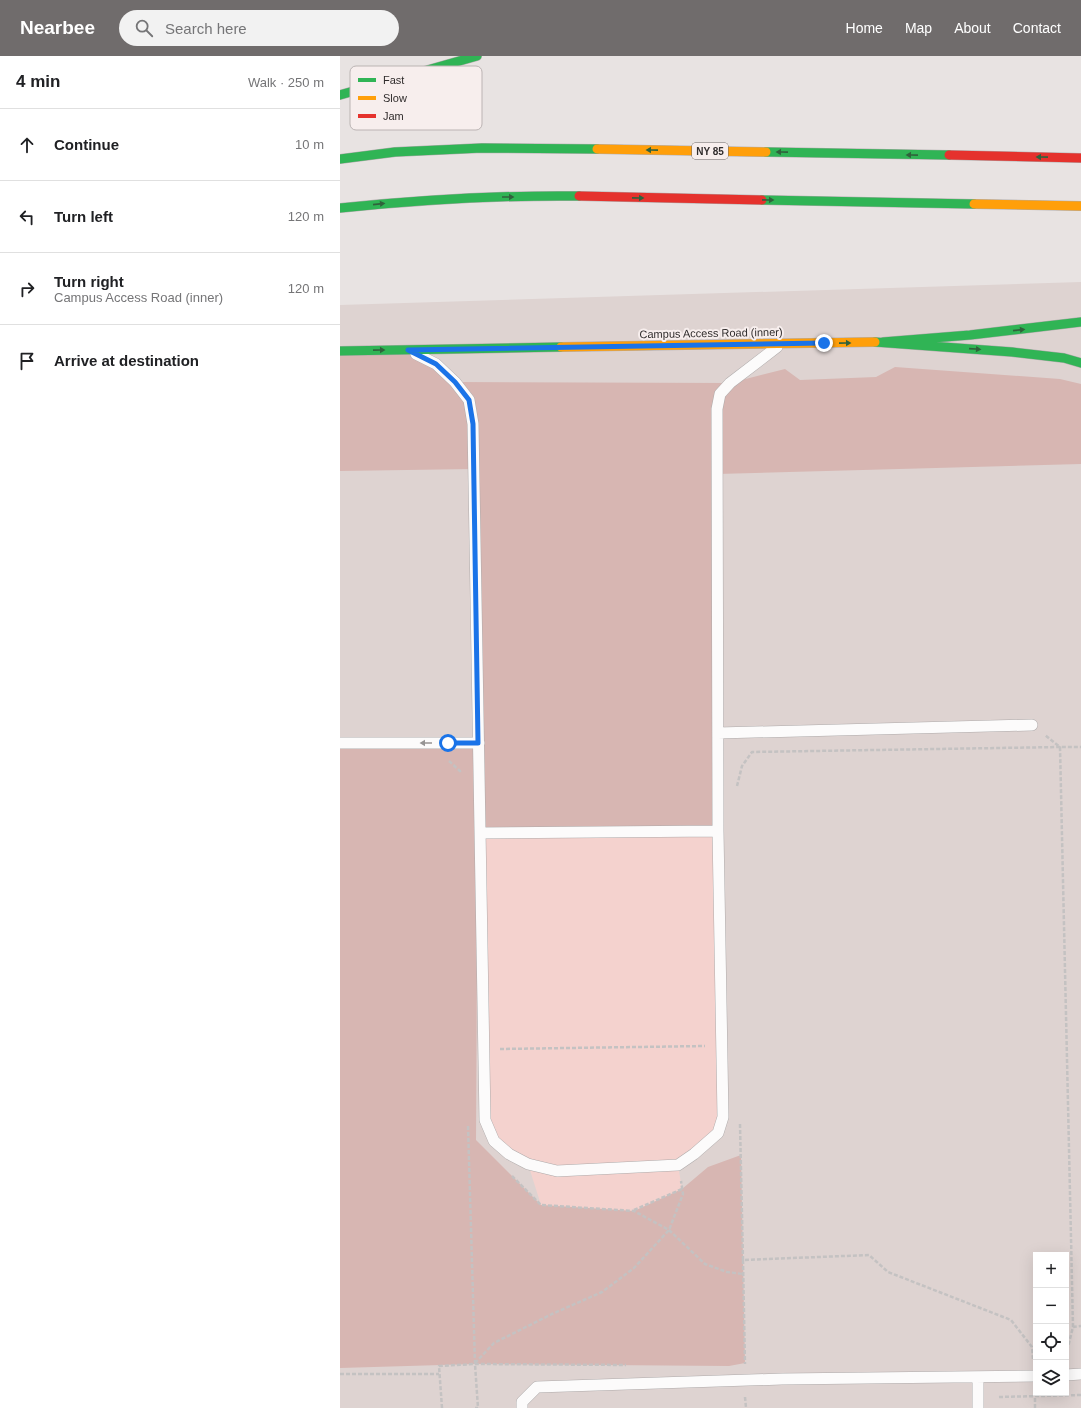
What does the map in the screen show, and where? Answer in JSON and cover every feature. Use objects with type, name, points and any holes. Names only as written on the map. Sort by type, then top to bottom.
[{"type":"main road","points":[[442,66],[477,56]]},
{"type":"main road","points":[[340,95],[350,92]]},
{"type":"main road","name":"NY 85","points":[[340,159],[394,152],[482,148],[566,148],[1081,158]]},
{"type":"main road","points":[[340,208],[396,202],[479,197],[557,196],[1081,206]]},
{"type":"main road","points":[[883,342],[984,334],[1081,322]]},
{"type":"main road","name":"Campus Access Road (inner)","points":[[340,351],[883,342],[1012,352],[1064,358],[1081,363]]},
{"type":"lane","points":[[408,350],[436,364],[455,382],[469,400],[473,424],[485,1120],[494,1141],[509,1154],[528,1164],[557,1171],[678,1165],[704,1146],[718,1133],[723,1117],[718,831],[716,409],[720,394],[730,383],[780,344]]},
{"type":"lane","points":[[718,732],[1032,725]]},
{"type":"lane","points":[[340,743],[478,743]]},
{"type":"lane","points":[[480,833],[718,831]]},
{"type":"lane","points":[[1069,1375],[1081,1374]]},
{"type":"lane","points":[[522,1408],[522,1402],[537,1387],[782,1379],[1033,1376]]},
{"type":"lane","points":[[978,1377],[978,1408]]},
{"type":"path","points":[[1032,725],[1060,747]]},
{"type":"path","points":[[1060,747],[1073,1326],[1069,1343]]},
{"type":"path","points":[[736,788],[742,766],[752,752],[1081,747]]},
{"type":"path","points":[[444,759],[450,761],[460,771],[460,779]]},
{"type":"path","points":[[484,1050],[722,1046]]},
{"type":"path","points":[[740,1116],[745,1368]]},
{"type":"path","points":[[468,1125],[475,1364],[478,1408],[475,1408]]},
{"type":"path","points":[[468,1132],[474,1138]]},
{"type":"path","points":[[442,1408],[438,1366],[475,1364],[494,1343],[552,1314],[602,1292],[634,1268],[669,1230],[683,1194],[678,1165]]},
{"type":"path","points":[[507,1172],[541,1205],[634,1210],[669,1230],[705,1264],[726,1272],[743,1274]]},
{"type":"path","points":[[634,1210],[682,1189]]},
{"type":"path","points":[[743,1260],[869,1255],[888,1272],[1011,1320],[1032,1347],[1033,1360]]},
{"type":"path","points":[[1073,1326],[1081,1326]]},
{"type":"path","points":[[340,1374],[439,1374]]},
{"type":"path","points":[[1069,1395],[1081,1395]]},
{"type":"path","points":[[999,1397],[1035,1396],[1035,1408]]},
{"type":"shaded area","points":[[1081,282],[1081,1408],[340,1408],[340,305]]},
{"type":"shaded area","points":[[408,350],[455,382],[730,383],[785,369],[800,380],[876,377],[895,367],[1060,379],[1081,384],[1081,464],[717,474],[718,831],[480,833],[478,771],[476,1140],[541,1205],[634,1211],[682,1189],[708,1167],[741,1155],[745,1363],[729,1366],[475,1364],[340,1368],[340,747],[478,743],[473,469],[340,471],[340,354]]},
{"type":"shaded area","points":[[479,751],[718,754],[718,1133],[678,1165],[682,1189],[634,1211],[541,1205],[528,1164],[509,1154],[485,1120]]},
{"type":"traffic: fast","points":[[442,66],[477,56]]},
{"type":"traffic: fast","points":[[340,95],[350,92]]},
{"type":"traffic: fast","points":[[340,159],[395,152],[482,148],[597,149]]},
{"type":"traffic: fast","points":[[766,152],[949,155]]},
{"type":"traffic: fast","points":[[340,208],[459,199],[519,196],[579,196]]},
{"type":"traffic: fast","points":[[762,200],[974,204]]},
{"type":"traffic: fast","points":[[883,342],[970,335],[1081,322]]},
{"type":"traffic: fast","points":[[875,342],[1012,352],[1064,358],[1081,363]]},
{"type":"traffic: fast","points":[[340,351],[561,347]]},
{"type":"traffic: slow","points":[[597,149],[766,152]]},
{"type":"traffic: slow","points":[[974,204],[1081,206]]},
{"type":"traffic: slow","points":[[561,347],[875,342]]},
{"type":"traffic: jam","points":[[949,155],[1081,158]]},
{"type":"traffic: jam","points":[[579,196],[762,200]]},
{"type":"route","points":[[448,743],[478,743],[473,424],[469,400],[455,382],[436,364],[408,350],[824,343]]}]
